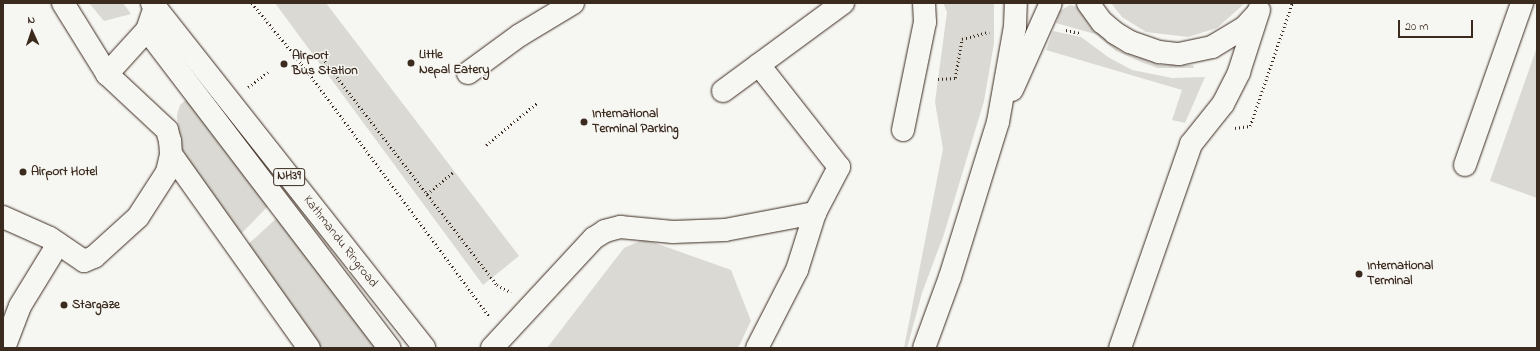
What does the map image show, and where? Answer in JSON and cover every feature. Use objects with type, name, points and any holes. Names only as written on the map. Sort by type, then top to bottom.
[{"type":"main road","points":[[3,217],[58,244],[84,261],[94,257],[138,218],[167,172],[171,154],[167,130],[107,74],[63,3]]},
{"type":"main road","points":[[468,73],[497,50],[573,3]]},
{"type":"main road","points":[[723,91],[843,3]]},
{"type":"main road","points":[[903,130],[924,22],[924,3]]},
{"type":"main road","points":[[998,122],[1015,27],[1016,3]]},
{"type":"main road","points":[[924,348],[950,277],[998,122],[1051,3]]},
{"type":"main road","points":[[1088,3],[1102,22],[1130,42],[1160,52],[1178,54],[1212,47],[1229,39],[1244,28],[1261,7]]},
{"type":"main road","points":[[1465,165],[1522,3]]},
{"type":"main road","points":[[107,74],[147,30],[154,4]]},
{"type":"main road","name":"Kathmandu Ringroad","points":[[154,4],[424,348]]},
{"type":"main road","points":[[1120,348],[1191,144],[1223,104],[1239,72],[1261,7]]},
{"type":"main road","points":[[147,30],[389,348]]},
{"type":"main road","points":[[756,348],[797,270],[815,213],[839,167],[759,65]]},
{"type":"main road","points":[[171,154],[309,348]]},
{"type":"main road","points":[[498,341],[594,238],[605,231],[620,227],[673,232],[725,230],[815,213]]},
{"type":"main road","points":[[4,348],[20,306],[58,244]]},
{"type":"path","points":[[252,3],[302,64],[498,341]]},
{"type":"path","points":[[1229,129],[1250,126],[1292,3]]},
{"type":"path","points":[[1061,29],[1086,35]]},
{"type":"path","points":[[955,78],[962,39],[990,32]]},
{"type":"path","points":[[320,55],[497,285],[514,293],[524,312]]},
{"type":"path","points":[[486,145],[538,102]]},
{"type":"path","points":[[426,194],[454,171]]},
{"type":"shaded area","points":[[89,3],[123,3],[131,14],[104,21]]},
{"type":"shaded area","points":[[275,3],[326,3],[519,256],[483,285]]},
{"type":"shaded area","points":[[943,3],[994,3],[994,43],[984,101],[944,234],[922,293],[907,348],[904,348],[943,149],[935,102],[947,12]]},
{"type":"shaded area","points":[[1111,3],[1245,3],[1217,28],[1188,37],[1146,32],[1122,17]]},
{"type":"shaded area","points":[[1070,5],[1078,7],[1090,26],[1120,51],[1161,65],[1193,65],[1194,68],[1158,68],[1116,51],[1095,34],[1056,23],[1060,11]]},
{"type":"shaded area","points":[[1053,31],[1081,37],[1108,57],[1132,70],[1172,78],[1205,77],[1185,123],[1172,120],[1182,90],[1046,50]]},
{"type":"shaded area","points":[[1537,47],[1537,198],[1490,181]]},
{"type":"shaded area","points":[[187,99],[272,202],[236,239],[180,155],[177,115],[180,105]]},
{"type":"shaded area","points":[[280,215],[380,348],[316,348],[243,249]]},
{"type":"shaded area","points":[[644,239],[731,270],[751,321],[738,348],[547,348],[624,248]]},
{"type":"place","name":"Little Nepal Eatery","points":[[411,63]]},
{"type":"place","name":"Airport Bus Station","points":[[284,64]]},
{"type":"place","name":"International Terminal Parking","points":[[584,122]]},
{"type":"place","name":"Airport Hotel","points":[[23,172]]},
{"type":"place","name":"International Terminal","points":[[1359,274]]},
{"type":"place","name":"Stargaze","points":[[64,305]]}]
